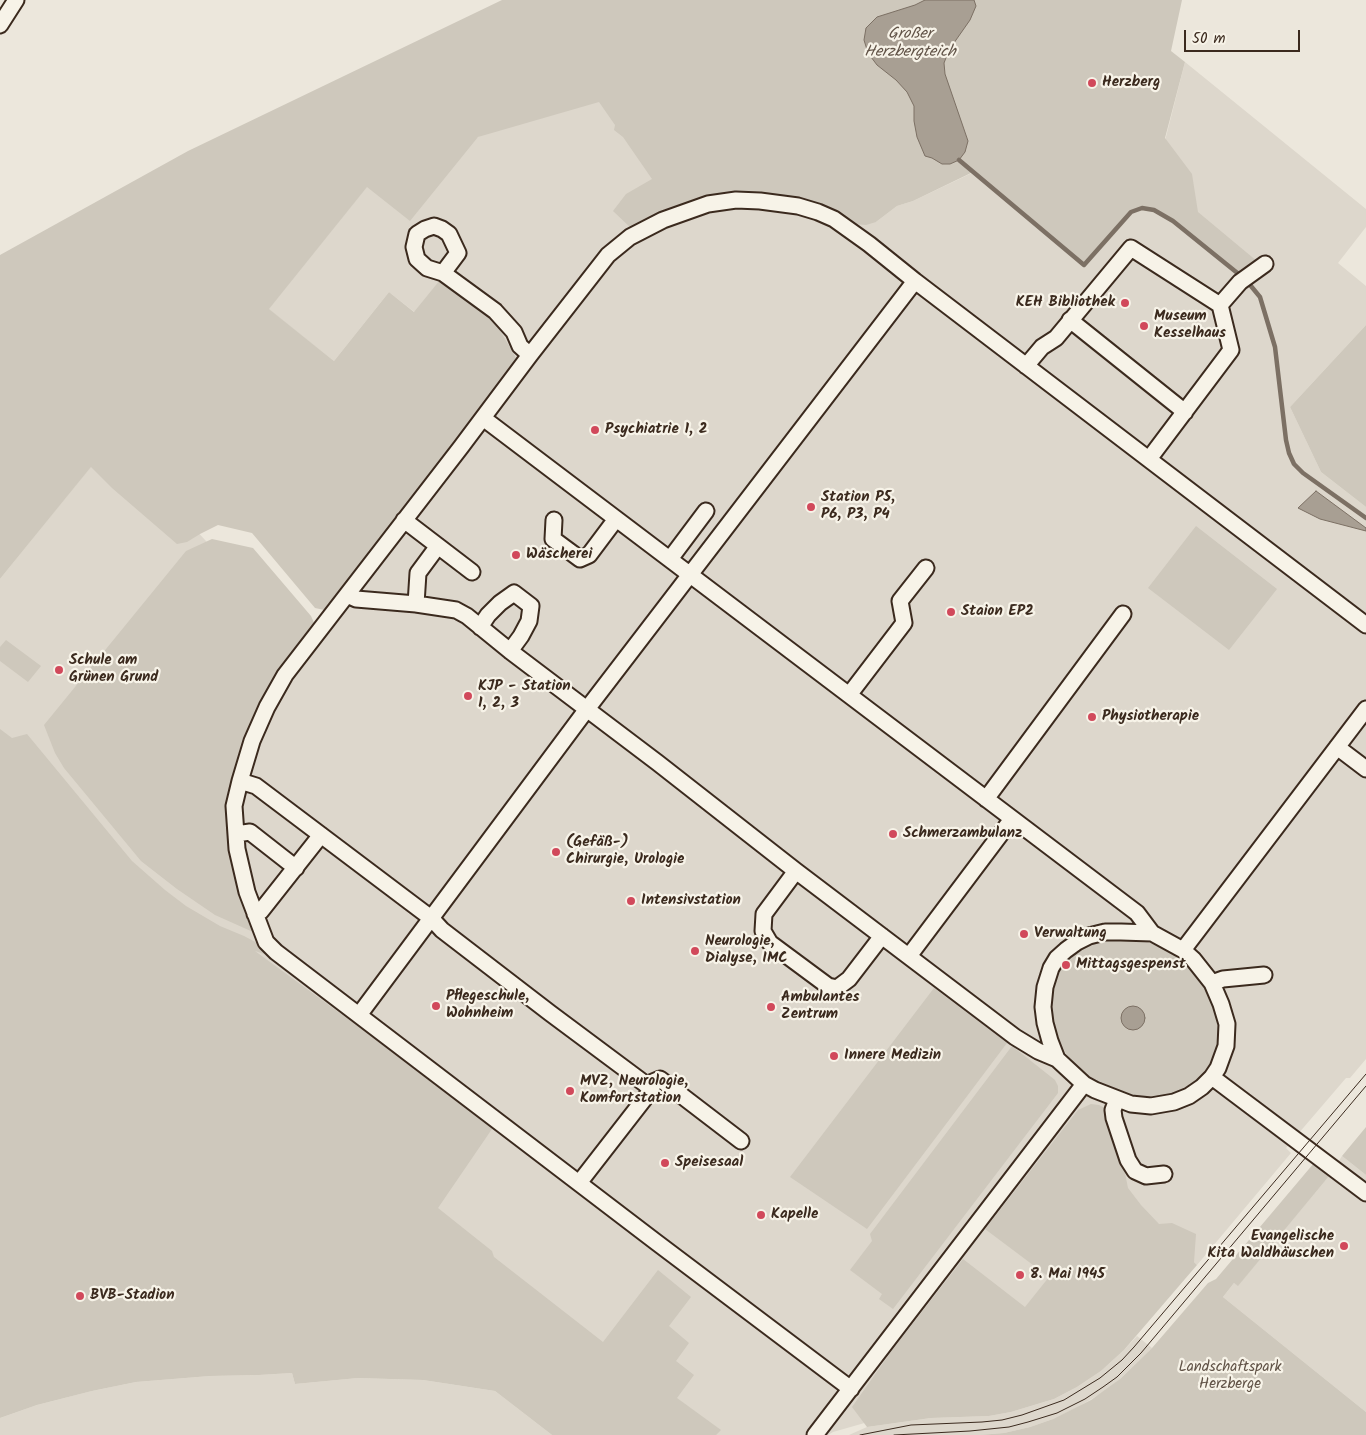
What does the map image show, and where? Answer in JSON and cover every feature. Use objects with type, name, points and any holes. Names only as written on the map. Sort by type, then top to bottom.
[{"type":"lane","points":[[851,1389],[276,952],[266,942],[248,892],[237,849],[234,806],[252,741],[267,707],[286,675],[608,255],[630,237],[663,220],[708,204],[736,200],[798,206],[818,212],[834,220],[869,244],[914,281],[1366,625]]},
{"type":"lane","points":[[1026,366],[1042,347],[1056,338],[1130,248],[1220,305],[1231,350],[1149,459]]},
{"type":"lane","points":[[1220,305],[1240,282],[1265,264]]},
{"type":"lane","points":[[443,273],[495,311],[514,332],[520,346],[530,355]]},
{"type":"lane","points":[[359,1015],[587,708],[914,281]]},
{"type":"lane","points":[[1070,320],[1184,412]]},
{"type":"lane","points":[[483,418],[1137,913],[1152,934]]},
{"type":"lane","points":[[670,559],[702,516],[719,536]]},
{"type":"lane","points":[[554,520],[553,538],[580,559],[589,555],[616,519]]},
{"type":"lane","points":[[404,520],[472,572]]},
{"type":"lane","points":[[416,604],[418,573],[438,546]]},
{"type":"lane","points":[[849,695],[904,623],[900,601],[926,568]]},
{"type":"lane","points":[[480,627],[488,615],[514,593],[531,606],[529,620],[521,636],[510,651]]},
{"type":"lane","points":[[347,594],[356,598],[456,610],[467,616],[796,871],[1015,1037],[1038,1051],[1058,1059],[1084,1084],[1095,1090],[1131,1104],[1151,1106],[1174,1102],[1189,1096],[1202,1087],[1218,1068],[1226,1046],[1227,1024],[1212,983],[1193,959],[1183,950],[1152,934],[1105,932],[1088,936],[1077,942],[1057,958],[1051,968],[1045,987],[1043,1007],[1048,1032],[1058,1059]]},
{"type":"lane","points":[[986,799],[1123,614]]},
{"type":"lane","points":[[1183,950],[1336,746],[1366,709]]},
{"type":"lane","points":[[1336,746],[1366,769]]},
{"type":"lane","points":[[240,780],[256,786],[431,918],[442,930],[652,1089],[579,1183]]},
{"type":"lane","points":[[909,956],[1012,819]]},
{"type":"lane","points":[[236,834],[250,832],[296,868]]},
{"type":"lane","points":[[255,914],[262,911],[321,835]]},
{"type":"lane","points":[[796,871],[764,914],[763,931],[770,943],[828,986],[837,988],[849,980],[882,936]]},
{"type":"lane","points":[[1212,983],[1223,979],[1264,975]]},
{"type":"lane","points":[[1212,1077],[1366,1193]]},
{"type":"lane","points":[[646,1085],[660,1079],[741,1141]]},
{"type":"lane","points":[[815,1435],[1084,1084]]},
{"type":"lane","points":[[1117,1099],[1113,1110],[1114,1118],[1128,1160],[1135,1171],[1146,1176],[1164,1174]]},
{"type":"shaded area","points":[[629,37],[876,222],[897,206],[913,201],[974,172],[1156,176],[1185,62],[1366,209],[1366,227],[1338,263],[1366,286],[1366,325],[1290,407],[1321,472],[1366,507],[1366,1059],[1350,1078],[1346,1078],[1286,1148],[1291,1153],[1197,1265],[1194,1262],[875,1420],[828,1435],[646,1435],[0,800],[0,579],[131,417],[149,479],[228,565],[53,727],[244,901],[235,874],[227,822],[232,781],[242,740],[259,709],[502,381],[389,292],[334,361],[268,309],[367,186],[478,137]]},
{"type":"shaded area","points":[[1342,1156],[1366,1175],[1366,1412],[1223,1297],[1234,1283],[1238,1285],[1330,1175]]},
{"type":"shaded area","points":[[1137,1336],[1152,1348],[1120,1379],[1107,1390],[1076,1408],[1030,1427],[1004,1433],[979,1435],[849,1435],[867,1427],[931,1418],[989,1416],[1011,1412],[1054,1399],[1101,1371]]},
{"type":"shaded area","points":[[292,1373],[295,1384],[358,1378],[423,1380],[495,1391],[552,1435],[0,1435],[0,1418],[37,1405],[92,1391],[136,1382],[210,1376]]},
{"type":"green space","points":[[502,0],[1182,0],[1171,51],[1185,62],[1165,138],[1192,174],[1198,212],[1264,267],[1251,285],[1173,221],[1154,210],[1142,208],[1131,212],[1084,265],[973,172],[913,201],[897,206],[876,222],[866,225],[854,224],[767,198],[632,229],[613,211],[626,194],[652,179],[623,137],[614,130],[615,125],[599,102],[478,137],[410,221],[367,187],[269,309],[334,361],[389,292],[414,312],[440,280],[495,322],[515,356],[516,364],[329,611],[315,608],[252,533],[218,525],[187,542],[177,544],[112,488],[91,467],[0,579],[0,255],[188,151]]},
{"type":"green space","points":[[1366,325],[1366,507],[1321,472],[1290,407]]},
{"type":"green space","points":[[1196,526],[1277,589],[1229,650],[1148,588]]},
{"type":"green space","points":[[212,539],[253,548],[311,616],[316,627],[259,710],[242,740],[232,781],[227,822],[235,874],[245,902],[262,936],[215,915],[141,861],[64,768],[55,753],[44,725],[186,551]]},
{"type":"green space","points":[[6,640],[41,666],[28,682],[0,661],[0,647]]},
{"type":"green space","points":[[0,729],[12,738],[27,734],[132,861],[165,890],[186,906],[220,926],[263,946],[279,959],[255,951],[494,1126],[438,1208],[492,1251],[494,1257],[603,1342],[658,1270],[691,1297],[669,1326],[689,1343],[676,1361],[694,1375],[677,1398],[721,1430],[716,1435],[552,1435],[495,1391],[423,1380],[358,1378],[295,1384],[292,1373],[210,1376],[136,1382],[37,1405],[0,1418]]},
{"type":"green space","points":[[1132,937],[1166,950],[1191,970],[1204,987],[1214,1005],[1219,1028],[1218,1046],[1214,1060],[1206,1074],[1184,1092],[1152,1100],[1136,1098],[1104,1087],[1088,1078],[1065,1052],[1052,1022],[1049,1007],[1053,975],[1067,955],[1095,939]]},
{"type":"green space","points":[[934,988],[1007,1043],[867,1229],[790,1177]]},
{"type":"green space","points":[[1012,1046],[1055,1080],[1058,1086],[1058,1093],[893,1309],[879,1299],[882,1294],[850,1270],[872,1241],[870,1234]]},
{"type":"green space","points":[[1091,1104],[1107,1109],[1123,1163],[1128,1188],[1141,1205],[1159,1224],[1172,1223],[1196,1234],[1194,1262],[1197,1265],[1124,1350],[1101,1371],[1054,1399],[1011,1412],[989,1416],[931,1418],[867,1427],[852,1407],[893,1349],[963,1259],[1025,1307],[1049,1277],[985,1229],[1078,1110]]},
{"type":"green space","points":[[1366,1127],[1366,1175],[1342,1156]]},
{"type":"green space","name":"Landschaftspark Herzberge","points":[[1314,1163],[1330,1175],[1238,1286],[1234,1283],[1223,1297],[1366,1412],[1366,1435],[979,1435],[1004,1433],[1053,1419],[1091,1400],[1120,1379],[1152,1348],[1208,1283],[1216,1279]]},
{"type":"water","name":"Großer Herzbergteich","points":[[925,0],[974,0],[976,6],[970,20],[949,50],[944,63],[945,74],[968,141],[965,152],[959,160],[950,164],[942,164],[925,156],[917,137],[914,106],[907,92],[896,80],[877,65],[868,53],[864,40],[866,28],[877,17]]},
{"type":"water","points":[[1316,491],[1366,528],[1366,531],[1320,519],[1298,508]]},
{"type":"water","points":[[1133,1006],[1142,1009],[1145,1018],[1142,1027],[1133,1030],[1124,1027],[1121,1018],[1124,1009]]},
{"type":"waterway","points":[[959,160],[1084,265],[1131,212],[1142,208],[1154,210],[1173,221],[1246,280],[1260,297],[1275,347],[1286,440],[1294,464],[1303,473],[1366,518]]},
{"type":"tram line","points":[[860,1435],[911,1425],[1002,1420],[1064,1400],[1100,1378],[1122,1360],[1134,1347],[1366,1074]]},
{"type":"tram line","points":[[894,1435],[1009,1427],[1057,1413],[1085,1399],[1117,1377],[1141,1353],[1366,1086]]},
{"type":"place","name":"Herzberg","points":[[1092,83]]},
{"type":"place","name":"KEH Bibliothek","points":[[1125,303]]},
{"type":"place","name":"Museum Kesselhaus","points":[[1144,326]]},
{"type":"place","name":"Psychiatrie 1, 2","points":[[595,430]]},
{"type":"place","name":"Station P5, P6, P3, P4","points":[[811,507]]},
{"type":"place","name":"Wäscherei","points":[[516,555]]},
{"type":"place","name":"Staion EP2","points":[[951,612]]},
{"type":"place","name":"Schule am Grünen Grund","points":[[59,670]]},
{"type":"place","name":"KJP - Station 1, 2, 3","points":[[468,696]]},
{"type":"place","name":"Physiotherapie","points":[[1092,717]]},
{"type":"place","name":"Schmerzambulanz","points":[[893,834]]},
{"type":"place","name":"(Gefäß-) Chirurgie, Urologie","points":[[556,852]]},
{"type":"place","name":"Intensivstation","points":[[631,901]]},
{"type":"place","name":"Verwaltung","points":[[1024,934]]},
{"type":"place","name":"Neurologie, Dialyse, IMC","points":[[695,951]]},
{"type":"place","name":"Mittagsgespenst","points":[[1066,965]]},
{"type":"place","name":"Pflegeschule, Wohnheim","points":[[436,1006]]},
{"type":"place","name":"Ambulantes Zentrum","points":[[771,1007]]},
{"type":"place","name":"Innere Medizin","points":[[834,1056]]},
{"type":"place","name":"MVZ, Neurologie, Komfortstation","points":[[570,1091]]},
{"type":"place","name":"Speisesaal","points":[[665,1163]]},
{"type":"place","name":"Kapelle","points":[[761,1215]]},
{"type":"place","name":"Evangelische Kita Waldhäuschen","points":[[1344,1246]]},
{"type":"place","name":"8. Mai 1945","points":[[1020,1275]]},
{"type":"place","name":"BVB-Stadion","points":[[80,1296]]}]
